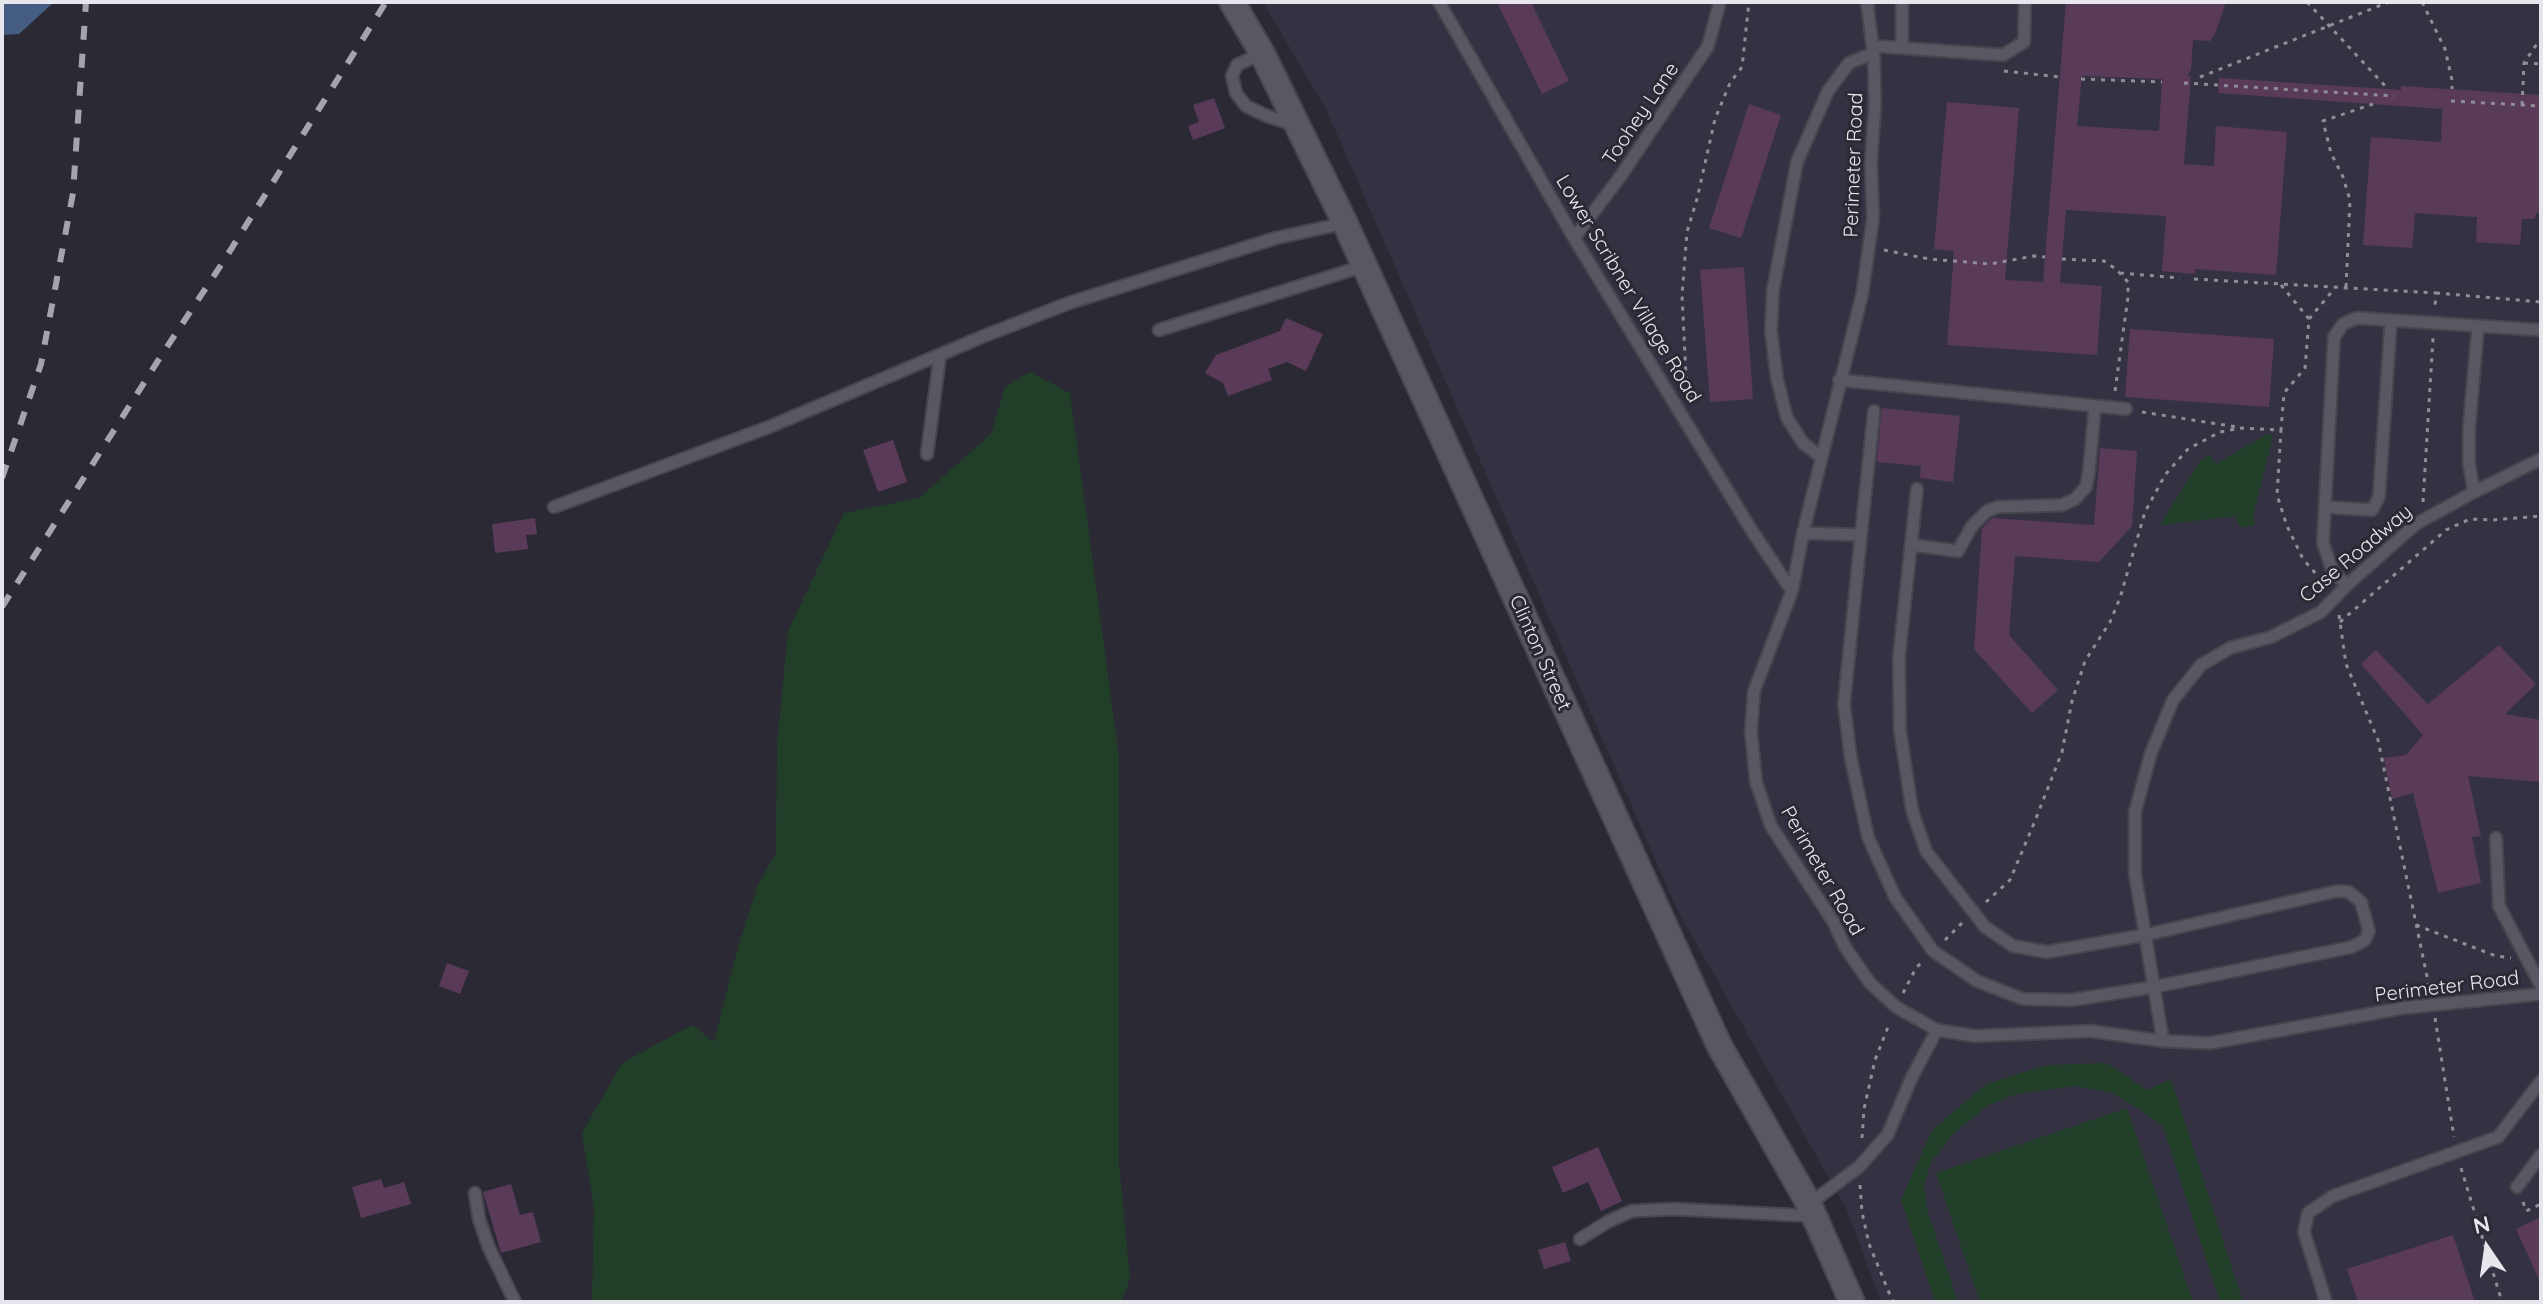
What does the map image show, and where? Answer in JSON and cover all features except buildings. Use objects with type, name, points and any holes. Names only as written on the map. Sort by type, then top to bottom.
[{"type":"street","name":"Clinton Street","points":[[1232,2],[1262,53],[1345,223],[1719,1045],[1812,1210],[1852,1302]]},
{"type":"lane","name":"Lower Scribner Village Road","points":[[1439,2],[1574,238],[1752,531],[1792,591]]},
{"type":"lane","name":"Toohey Lane","points":[[1574,238],[1620,177],[1708,46],[1720,2]]},
{"type":"lane","name":"Perimeter Road","points":[[1867,2],[1874,50],[1875,105],[1871,163],[1873,218],[1862,295],[1839,380],[1792,591],[1754,691],[1751,731],[1756,782],[1771,826],[1834,923],[1845,947],[1870,983],[1896,1007],[1937,1030],[1975,1036],[2090,1031],[2163,1041],[2210,1043],[2403,1008],[2541,994]]},
{"type":"lane","points":[[1902,2],[1902,47]]},
{"type":"lane","points":[[1821,457],[1803,443],[1787,418],[1777,379],[1771,331],[1773,290],[1797,162],[1828,91],[1849,63],[1874,50],[1902,47],[2003,55],[2024,42],[2025,2]]},
{"type":"lane","points":[[1262,53],[1237,65],[1232,76],[1236,93],[1246,106],[1298,125]]},
{"type":"lane","points":[[554,507],[769,427],[1069,303],[1276,238],[1345,223]]},
{"type":"lane","points":[[1159,330],[1364,266]]},
{"type":"lane","points":[[2347,585],[2333,572],[2323,543],[2334,337],[2343,324],[2357,318],[2541,330]]},
{"type":"lane","points":[[2325,507],[2372,510],[2379,497],[2391,320]]},
{"type":"lane","points":[[2474,492],[2469,463],[2469,429],[2478,326]]},
{"type":"lane","points":[[927,454],[940,355]]},
{"type":"lane","points":[[1839,380],[2120,408]]},
{"type":"lane","points":[[1911,545],[1958,551],[1972,526],[1987,511],[1998,507],[2062,505],[2075,499],[2086,487],[2095,406]]},
{"type":"lane","points":[[1874,411],[1844,704],[1851,759],[1868,837],[1895,897],[1933,951],[1977,981],[2023,999],[2072,1000],[2154,987],[2352,947],[2365,940],[2369,931],[2361,902],[2349,892],[2337,891],[2145,935],[2047,952],[2013,946],[1985,927],[1926,851],[1912,810],[1900,730],[1899,657],[1917,489]]},
{"type":"lane","name":"Case Roadway","points":[[2163,1041],[2135,874],[2135,812],[2151,753],[2173,700],[2201,665],[2230,648],[2271,637],[2321,612],[2416,524],[2541,459]]},
{"type":"lane","points":[[1803,533],[1861,535]]},
{"type":"lane","points":[[2496,838],[2499,906],[2541,986]]},
{"type":"lane","points":[[1580,1239],[1632,1211],[1812,1210],[1859,1167],[1888,1134],[1911,1079],[1937,1030]]},
{"type":"lane","points":[[2326,1302],[2304,1232],[2308,1213],[2333,1196],[2498,1137],[2541,1081]]},
{"type":"lane","points":[[2517,1187],[2541,1155]]},
{"type":"lane","points":[[475,1193],[479,1219],[489,1248],[515,1302]]},
{"type":"path","points":[[1692,403],[1686,376],[1682,295],[1687,232],[1715,119],[1730,83],[1742,67],[1749,2]]},
{"type":"path","points":[[2307,2],[2388,89]]},
{"type":"path","points":[[2200,77],[2389,2]]},
{"type":"path","points":[[2422,2],[2445,49],[2452,89]]},
{"type":"path","points":[[2522,105],[2524,63],[2541,38]]},
{"type":"path","points":[[2524,63],[2541,64]]},
{"type":"path","points":[[2081,79],[2162,82]]},
{"type":"path","points":[[2184,83],[2394,96]]},
{"type":"path","points":[[2451,101],[2541,106]]},
{"type":"path","points":[[2346,288],[2350,200],[2331,153],[2323,121],[2373,104]]},
{"type":"path","points":[[1869,247],[1929,259],[1990,264],[2045,257]]},
{"type":"path","points":[[2062,259],[2104,261],[2128,282],[2120,408],[2241,428],[2281,430]]},
{"type":"path","points":[[2120,273],[2180,278]]},
{"type":"path","points":[[2194,279],[2541,302]]},
{"type":"path","points":[[2280,284],[2309,319]]},
{"type":"path","points":[[2336,287],[2309,319],[2305,368],[2284,393],[2277,495],[2287,526],[2303,559],[2336,596],[2346,664],[2378,740],[2433,1005]]},
{"type":"path","points":[[2430,516],[2423,503],[2436,293]]},
{"type":"path","points":[[1896,1007],[1916,968],[2010,880],[2062,752],[2072,701],[2085,661],[2110,622],[2145,512],[2165,475],[2188,449],[2220,432],[2241,428]]},
{"type":"path","points":[[2340,622],[2446,530],[2470,519],[2541,516]]},
{"type":"path","points":[[2416,925],[2496,956],[2526,959]]},
{"type":"path","points":[[2517,1187],[2526,1211],[2541,1204]]},
{"type":"shaded area","points":[[1263,2],[2541,2],[2541,1302],[1881,1302],[1847,1210],[1677,909],[1326,109]]},
{"type":"green space","points":[[1030,372],[1070,393],[1119,757],[1119,1163],[1130,1279],[1121,1302],[592,1302],[594,1206],[582,1133],[622,1063],[692,1025],[714,1042],[736,954],[758,884],[776,854],[777,745],[788,631],[844,513],[919,498],[991,434],[1005,387]]},
{"type":"green space","points":[[2267,434],[2273,437],[2254,512],[2254,525],[2240,528],[2235,516],[2160,525],[2198,464],[2209,454],[2216,464]]},
{"type":"green space","points":[[2107,1063],[2147,1090],[2171,1079],[2243,1302],[2220,1302],[2163,1127],[2109,1092],[2074,1086],[2017,1094],[1989,1105],[1955,1132],[1932,1161],[1924,1184],[1927,1209],[1958,1302],[1935,1302],[1901,1200],[1932,1130],[1986,1084],[2047,1065]]},
{"type":"green space","points":[[2127,1108],[2193,1302],[1980,1302],[1936,1173]]},
{"type":"water","points":[[2,2],[54,2],[19,34],[2,35]]},
{"type":"railway","points":[[2,478],[41,364],[73,193],[86,2]]},
{"type":"railway","points":[[2,607],[386,2]]}]
